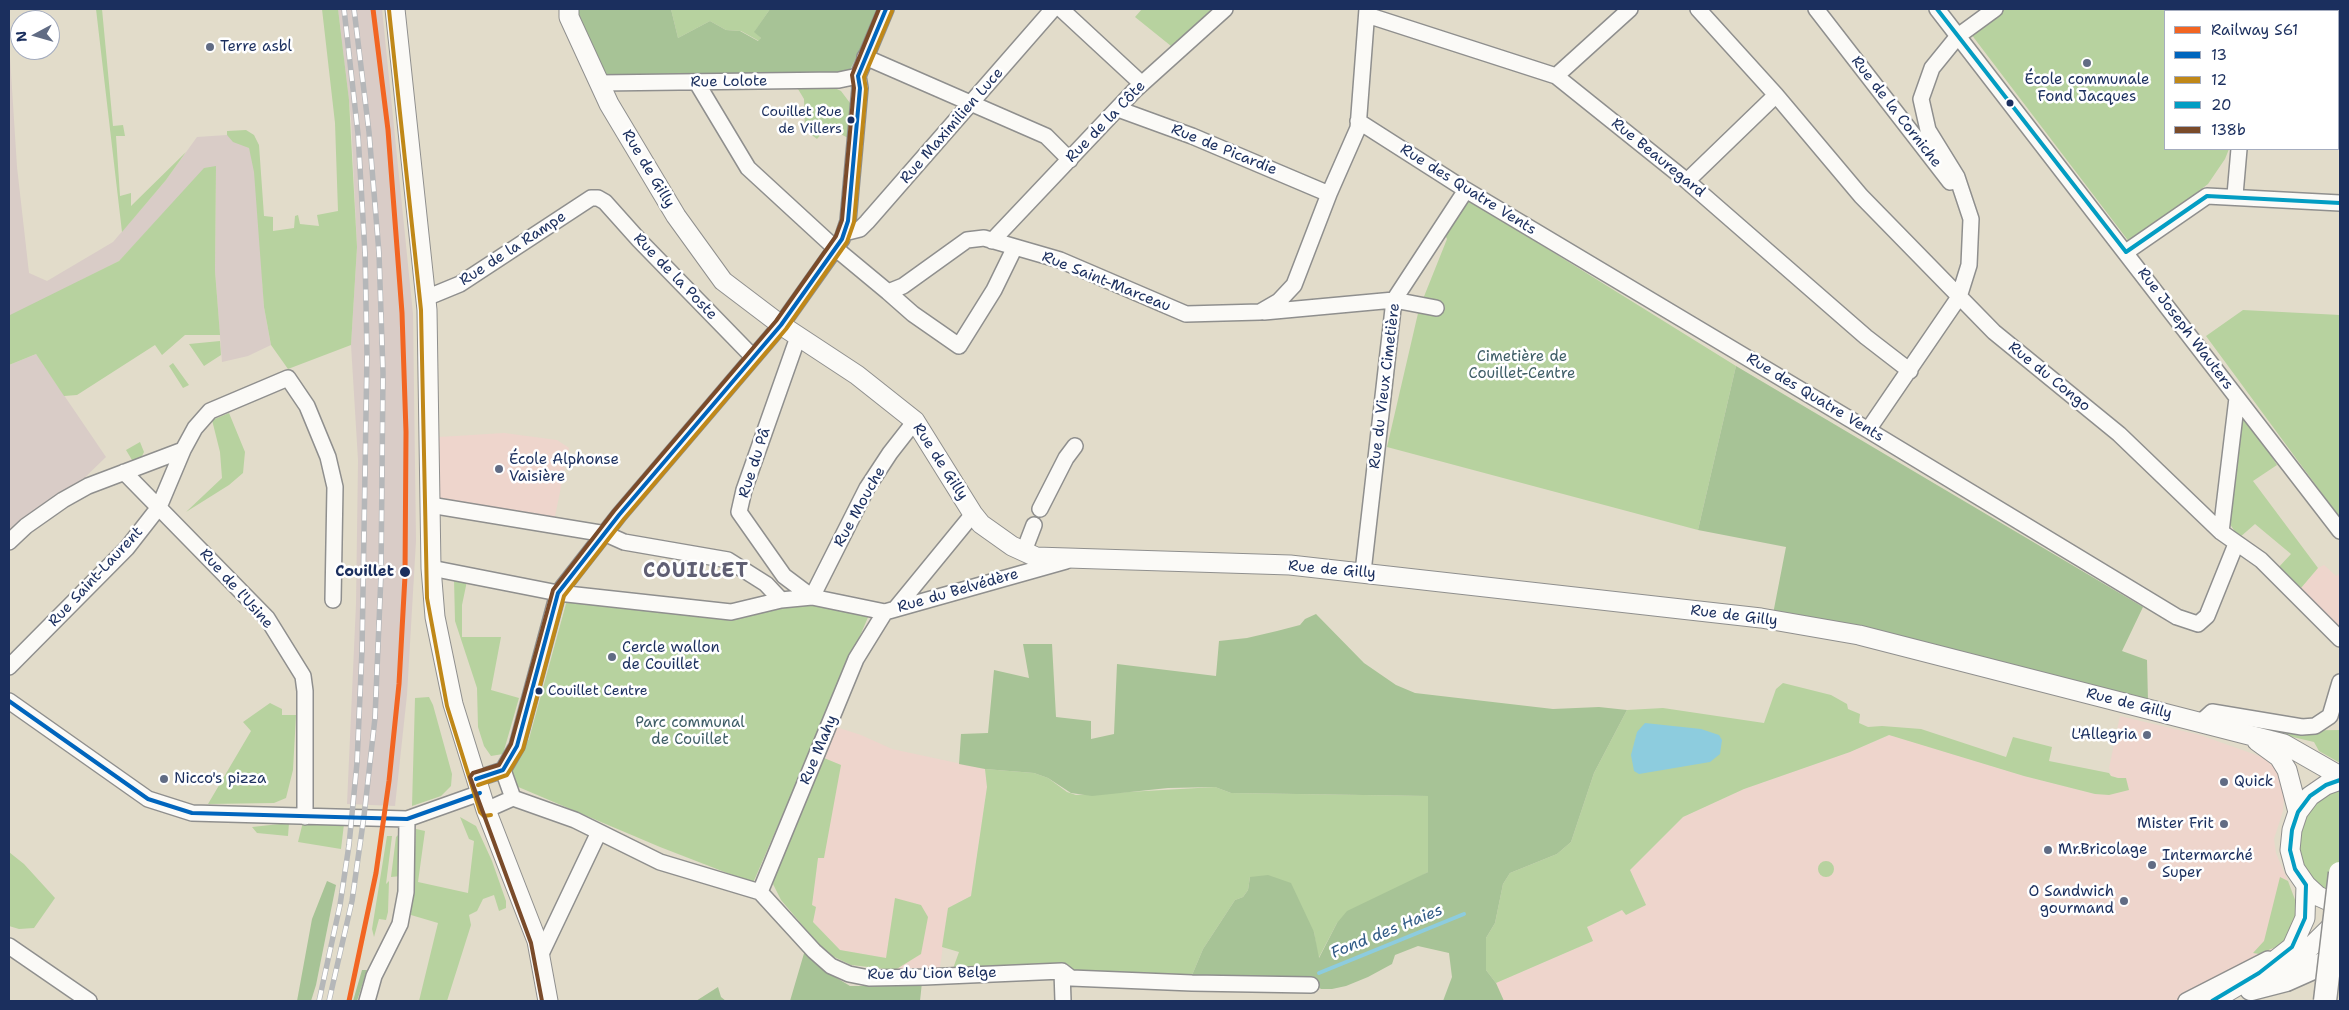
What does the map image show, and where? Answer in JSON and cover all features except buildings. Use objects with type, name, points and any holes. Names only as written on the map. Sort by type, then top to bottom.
[{"type":"highway","points":[[2325,1001],[2340,873]]},
{"type":"highway","points":[[2251,988],[2286,980],[2340,956]]},
{"type":"main road","points":[[395,9],[426,298],[433,597],[453,704],[480,794],[537,941],[548,1001]]},
{"type":"main road","name":"Rue de Gilly","points":[[568,9],[569,17],[609,104],[676,216],[723,281],[780,325],[857,375],[915,422],[973,514],[989,530],[1012,546],[1036,557],[1290,565],[1761,618],[1858,635],[2284,744],[2340,776]]},
{"type":"main road","points":[[2252,737],[2279,757],[2287,770],[2298,812]]},
{"type":"main road","points":[[2340,780],[2326,785],[2310,796],[2298,812],[2292,830],[2290,850],[2295,869],[2306,885],[2318,896],[2340,906]]},
{"type":"main road","points":[[2212,1001],[2259,972],[2292,947],[2305,918],[2306,885]]},
{"type":"main road","points":[[2229,1001],[2296,961],[2340,917]]},
{"type":"street","points":[[480,794],[503,770],[517,746],[558,593],[780,325],[844,233],[848,221],[860,88],[858,76],[886,9]]},
{"type":"street","name":"Rue Maximilien Luce","points":[[844,233],[860,229],[868,222],[1053,9]]},
{"type":"street","points":[[1061,9],[1142,84]]},
{"type":"street","name":"Rue de la Côte","points":[[992,241],[1142,84],[1225,9]]},
{"type":"street","points":[[1556,76],[1630,9]]},
{"type":"street","name":"Rue du Congo","points":[[1698,9],[1776,95],[1861,196],[1994,332],[2119,434],[2221,532],[2261,560],[2340,639]]},
{"type":"street","name":"Rue de la Corniche","points":[[1816,9],[1956,190],[1971,219]]},
{"type":"street","name":"Rue Joseph Wauters","points":[[1937,9],[2237,398],[2302,479],[2340,531]]},
{"type":"street","points":[[1868,430],[1959,297],[1969,265],[1971,219],[1957,177],[1928,130],[1921,99],[1932,68],[1958,36],[1995,9]]},
{"type":"street","points":[[1260,312],[1279,301],[1294,285],[1329,194],[1358,128],[1367,12]]},
{"type":"street","name":"Rue Beauregard","points":[[1367,12],[1556,76],[1687,181],[1866,337],[1910,371]]},
{"type":"street","points":[[865,57],[1046,136],[1070,160]]},
{"type":"street","name":"Rue Lolote","points":[[599,83],[840,80],[858,76]]},
{"type":"street","points":[[697,83],[748,168],[835,248],[913,314],[959,346],[994,290],[1014,248]]},
{"type":"street","points":[[1687,181],[1776,95]]},
{"type":"street","name":"Rue de Picardie","points":[[1118,109],[1192,136],[1329,194]]},
{"type":"street","name":"Rue des Quatre Vents","points":[[1358,121],[1466,190],[1868,430],[2177,618],[2198,624],[2207,616],[2236,544]]},
{"type":"street","points":[[2235,195],[2239,150]]},
{"type":"street","name":"Rue du Vieux Cimetière","points":[[1363,572],[1394,300],[1466,190]]},
{"type":"street","points":[[2126,252],[2207,196],[2235,195],[2340,203]]},
{"type":"street","name":"Rue de la Rampe","points":[[426,298],[460,284],[591,198],[598,198]]},
{"type":"street","name":"Rue de la Poste","points":[[598,198],[605,202],[639,240],[753,357]]},
{"type":"street","name":"Rue Saint-Marceau","points":[[888,292],[903,286],[967,240],[976,238],[1060,260],[1186,314],[1260,312],[1394,300],[1436,308]]},
{"type":"street","name":"Rue du Pâ","points":[[798,337],[744,490],[739,512],[784,576],[812,597]]},
{"type":"street","name":"Rue Saint-Laurent","points":[[9,667],[124,552],[159,507],[183,450],[195,428],[210,411],[273,382],[288,378],[308,411],[328,457],[335,487],[333,600]]},
{"type":"street","points":[[2221,532],[2237,398]]},
{"type":"street","name":"Rue Mouche","points":[[812,597],[867,488],[890,453],[915,422]]},
{"type":"street","points":[[1040,509],[1066,458],[1075,446]]},
{"type":"street","points":[[9,542],[26,526],[88,486],[183,450]]},
{"type":"street","name":"Rue de l'Usine","points":[[124,472],[266,618],[303,676],[306,691],[305,817]]},
{"type":"street","points":[[430,505],[606,534],[624,542],[728,560],[766,584],[781,600]]},
{"type":"street","name":"Rue Mahy","points":[[760,892],[856,659],[891,610],[973,514]]},
{"type":"street","points":[[1024,551],[1034,525]]},
{"type":"street","name":"Rue du Belvédère","points":[[431,568],[558,593],[731,612],[781,600],[812,597],[891,610],[1075,559]]},
{"type":"street","points":[[2201,722],[2212,712],[2302,727],[2315,726],[2330,716],[2340,682]]},
{"type":"street","points":[[9,701],[148,800],[192,813],[407,819],[480,794],[513,798],[574,820],[660,862],[760,892]]},
{"type":"street","points":[[503,770],[513,798]]},
{"type":"street","points":[[367,1001],[374,976],[400,924],[406,892],[407,819]]},
{"type":"street","points":[[540,956],[599,832]]},
{"type":"street","name":"Rue du Lion Belge","points":[[760,892],[814,951],[831,966],[848,974],[869,978],[1062,971],[1071,978],[1192,984],[1310,985]]},
{"type":"street","points":[[9,946],[24,954],[89,1001]]},
{"type":"street","points":[[2186,1001],[2292,947]]},
{"type":"street","points":[[1062,971],[1063,1001]]},
{"type":"shaded area","points":[[338,9],[382,9],[413,314],[416,541],[407,695],[395,806],[347,804],[356,604],[358,460],[351,345],[357,247],[351,118]]},
{"type":"shaded area","points":[[9,41],[17,167],[29,273],[47,281],[113,242],[166,180],[197,137],[227,135],[249,148],[256,170],[264,307],[271,345],[248,356],[222,362],[215,271],[216,166],[173,204],[119,261],[9,317]]},
{"type":"shaded area","points":[[36,354],[106,457],[74,488],[9,535],[9,365]]},
{"type":"shaded area","name":"École Alphonse Vaisière","points":[[504,433],[557,440],[569,448],[554,521],[436,500],[433,450],[439,437]]},
{"type":"shaded area","points":[[2324,565],[2336,576],[2340,573],[2340,631],[2301,588],[2318,568]]},
{"type":"shaded area","points":[[2120,716],[2200,735],[2262,757],[2277,769],[2284,795],[2283,811],[2274,839],[2276,853],[2293,894],[2288,939],[2196,1001],[1504,1001],[1496,983],[1593,941],[1587,927],[1623,910],[1646,905],[1630,870],[1683,817],[1744,789],[1850,752],[1890,735],[2024,776],[2095,794],[2118,778],[2111,776],[2109,768]]},
{"type":"shaded area","points":[[833,726],[861,735],[892,749],[985,769],[987,787],[971,896],[948,908],[940,968],[895,970],[921,953],[921,905],[895,899],[887,958],[840,950],[813,922],[816,907],[812,905],[818,858],[841,765],[824,758]]},
{"type":"green space","points":[[96,9],[102,9],[113,126],[123,125],[125,136],[116,136],[120,196],[131,193],[131,206],[186,152],[166,180],[122,232]]},
{"type":"green space","points":[[322,9],[338,9],[349,100],[357,247],[351,345],[288,369],[271,345],[264,307],[254,172],[249,148],[233,142],[227,135],[227,131],[246,130],[254,135],[259,145],[264,216],[273,217],[273,231],[294,228],[295,216],[298,215],[300,224],[319,226],[317,215],[338,211],[335,123]]},
{"type":"green space","points":[[577,9],[671,9],[678,38],[710,21],[726,30],[740,31],[758,41],[761,38],[754,32],[770,9],[880,9],[849,72],[670,76],[603,74]]},
{"type":"green space","points":[[671,9],[770,9],[755,31],[761,38],[759,41],[741,31],[726,30],[710,21],[678,38]]},
{"type":"green space","points":[[1142,9],[1214,9],[1171,46],[1135,17]]},
{"type":"green space","points":[[2003,9],[2243,9],[2164,10],[2164,150],[2229,150],[2225,159],[2208,184],[2130,243],[1971,34]]},
{"type":"green space","points":[[2261,9],[2340,10],[2340,126],[2339,10]]},
{"type":"green space","points":[[833,87],[841,91],[850,103],[848,138],[837,132],[830,124],[817,139],[805,130],[804,99],[798,89]]},
{"type":"green space","points":[[216,166],[215,271],[220,335],[185,335],[162,355],[155,345],[77,395],[64,396],[36,354],[9,365],[10,315],[119,261],[204,168]]},
{"type":"green space","name":"Cimetière de Couillet-Centre","points":[[1467,202],[1472,202],[1736,366],[1698,530],[1387,447],[1419,309],[1447,239],[1445,235]]},
{"type":"green space","points":[[2243,310],[2340,315],[2340,518],[2206,336]]},
{"type":"green space","points":[[220,341],[221,355],[204,366],[189,344]]},
{"type":"green space","points":[[173,363],[189,385],[183,388],[169,366]]},
{"type":"green space","points":[[1736,366],[2143,607],[2122,651],[2147,660],[2148,701],[1773,614],[1786,547],[1698,530]]},
{"type":"green space","points":[[229,413],[245,452],[243,473],[229,485],[186,512],[222,478],[220,452],[212,420]]},
{"type":"green space","points":[[2241,416],[2254,428],[2277,465],[2253,481],[2318,568],[2301,588],[2277,569],[2291,554],[2255,524],[2239,538],[2226,518]]},
{"type":"green space","points":[[140,442],[144,452],[141,458],[132,460],[126,450]]},
{"type":"green space","points":[[454,578],[467,581],[462,605],[462,637],[501,637],[491,690],[519,698],[503,754],[491,756],[484,746],[478,727],[477,688],[455,621]]},
{"type":"green space","name":"Parc communal de Couillet","points":[[567,600],[766,608],[804,604],[869,615],[753,883],[660,847],[516,786],[509,771],[529,739]]},
{"type":"green space","points":[[1316,614],[1364,663],[1396,685],[1415,693],[1553,709],[1599,707],[1627,710],[1594,773],[1571,842],[1557,854],[1510,873],[1503,884],[1495,923],[1486,938],[1486,970],[1496,983],[1504,1001],[1443,1001],[1452,977],[1449,953],[1418,946],[1395,955],[1392,964],[1368,977],[1346,986],[1332,989],[1321,989],[1310,981],[1190,980],[1203,949],[1235,900],[1243,897],[1248,890],[1250,877],[1268,875],[1291,883],[1314,932],[1319,958],[1337,923],[1347,911],[1428,872],[1428,796],[1231,793],[1215,787],[1168,788],[1092,796],[1071,793],[1048,778],[1034,773],[985,769],[959,764],[961,734],[988,733],[994,670],[1029,678],[1023,644],[1052,644],[1056,717],[1091,721],[1091,739],[1114,734],[1117,664],[1216,676],[1219,641],[1247,638],[1300,625],[1305,619]]},
{"type":"green space","points":[[1783,683],[1831,695],[1847,704],[1848,709],[1860,714],[1859,723],[1868,727],[1882,726],[1921,729],[2006,757],[2013,737],[2052,747],[2049,761],[2109,773],[2111,776],[2118,778],[2126,778],[2129,790],[2109,795],[2095,794],[2024,776],[1889,735],[1850,752],[1744,789],[1683,817],[1630,870],[1646,905],[1626,915],[1622,910],[1587,927],[1593,941],[1496,983],[1486,970],[1486,938],[1495,923],[1503,884],[1510,873],[1557,854],[1571,842],[1594,773],[1627,710],[1663,708],[1764,723],[1776,689]]},
{"type":"green space","points":[[429,697],[433,705],[452,774],[451,786],[441,796],[412,806],[415,698]]},
{"type":"green space","points":[[270,703],[282,709],[282,715],[296,715],[293,770],[286,798],[274,803],[208,804],[251,731],[243,722]]},
{"type":"green space","points":[[2340,730],[2340,763],[2319,751],[2314,742],[2267,731]]},
{"type":"green space","points":[[824,758],[841,765],[824,858],[818,858],[812,905],[816,907],[813,922],[840,950],[886,958],[895,898],[921,905],[928,917],[921,954],[895,970],[851,965],[826,953],[781,900],[773,884],[785,841]]},
{"type":"green space","points":[[985,769],[1034,773],[1048,778],[1067,792],[1076,795],[1215,787],[1231,793],[1428,796],[1428,872],[1337,923],[1318,959],[1314,932],[1250,877],[1248,890],[1243,897],[1235,900],[1203,949],[1190,980],[951,974],[959,952],[942,947],[948,908],[971,896],[987,787]]},
{"type":"green space","points":[[2340,790],[2340,897],[2320,888],[2307,875],[2300,859],[2298,841],[2302,823],[2311,808],[2325,796]]},
{"type":"green space","points":[[460,817],[476,826],[492,861],[506,901],[506,908],[499,911],[494,895],[483,899],[477,911],[469,915],[471,925],[447,1001],[419,1001],[438,923],[411,915],[416,829],[425,831],[418,882],[468,893],[474,841],[469,839]]},
{"type":"green space","points":[[303,822],[344,824],[341,849],[298,842]]},
{"type":"green space","points":[[289,823],[288,836],[257,833],[252,827]]},
{"type":"green space","points":[[401,832],[401,876],[391,877],[396,837]]},
{"type":"green space","points":[[387,836],[392,836],[386,884],[389,881],[388,912],[386,920],[379,919],[374,937],[372,929]]},
{"type":"green space","points":[[9,852],[24,864],[55,898],[34,928],[19,929],[9,926]]},
{"type":"green space","points":[[1823,861],[1829,861],[1834,866],[1832,875],[1823,877],[1818,872],[1818,866]]},
{"type":"green space","points":[[2280,877],[2288,881],[2297,905],[2297,916],[2288,939],[2276,947],[2259,954],[2253,953],[2264,941]]},
{"type":"green space","points":[[327,881],[336,885],[316,985],[311,1001],[297,1001],[312,919]]},
{"type":"green space","points":[[805,950],[822,969],[850,986],[906,986],[922,982],[920,1001],[790,1001]]},
{"type":"green space","points":[[362,970],[367,970],[357,1001],[353,1001]]},
{"type":"green space","points":[[718,987],[721,997],[726,1001],[696,1001]]},
{"type":"water","points":[[1645,723],[1701,729],[1719,735],[1722,740],[1720,754],[1710,762],[1639,774],[1634,771],[1631,755],[1637,732]]},
{"type":"waterway","name":"Fond des Haies","points":[[1319,973],[1464,914]]},
{"type":"railway","points":[[319,1001],[340,905],[349,845],[357,763],[362,650],[367,355],[365,253],[358,134],[344,9]]},
{"type":"railway","points":[[329,1001],[352,901],[364,816],[375,718],[381,575],[383,373],[379,253],[369,132],[354,9]]},
{"type":"rail line","name":"S61","points":[[349,1001],[376,873],[389,781],[399,684],[405,576],[406,432],[402,313],[388,130],[373,9]]},
{"type":"transit line","name":"138b","points":[[542,1001],[531,943],[470,777],[473,773],[499,765],[511,744],[553,590],[614,511],[776,321],[836,236],[842,220],[854,88],[852,75],[879,9]]},
{"type":"transit line","name":"13","points":[[476,779],[503,770],[517,746],[558,593],[619,515],[781,325],[842,239],[848,221],[860,88],[858,76],[886,9]]},
{"type":"transit line","name":"20","points":[[1937,9],[2126,252]]},
{"type":"transit line","name":"12","points":[[389,10],[421,310],[427,598],[447,706],[480,812],[484,816],[491,815]]},
{"type":"transit line","name":"12","points":[[478,785],[507,775],[523,749],[564,596],[624,519],[786,329],[847,242],[854,222],[866,89],[864,77],[892,11]]},
{"type":"transit line","name":"20","points":[[2126,252],[2207,196],[2340,203]]},
{"type":"transit line","name":"13","points":[[9,701],[148,799],[192,813],[407,819],[480,793]]},
{"type":"transit line","name":"20","points":[[2212,1001],[2259,973],[2292,947],[2305,918],[2306,885],[2295,869],[2290,850],[2292,830],[2298,812],[2310,796],[2326,785],[2340,780]]},
{"type":"place","name":"Terre asbl","points":[[210,47]]},
{"type":"place","name":"École communale Fond Jacques","points":[[2087,63]]},
{"type":"place","name":"Couillet Rue de Villers","points":[[851,120]]},
{"type":"place","name":"École Alphonse Vaisière","points":[[499,469]]},
{"type":"place","name":"Couillet","points":[[405,572]]},
{"type":"place","name":"Cercle wallon de Couillet","points":[[612,657]]},
{"type":"place","name":"Couillet Centre","points":[[539,691]]},
{"type":"place","name":"L'Allegria","points":[[2147,735]]},
{"type":"place","name":"Nicco's pizza","points":[[164,779]]},
{"type":"place","name":"Quick","points":[[2224,782]]},
{"type":"place","name":"Mister Frit","points":[[2224,824]]},
{"type":"place","name":"Mr.Bricolage","points":[[2048,850]]},
{"type":"place","name":"Intermarché Super","points":[[2152,865]]},
{"type":"place","name":"O Sandwich gourmand","points":[[2124,901]]},
{"type":"district","name":"COUILLET","points":[[696,572]]}]
